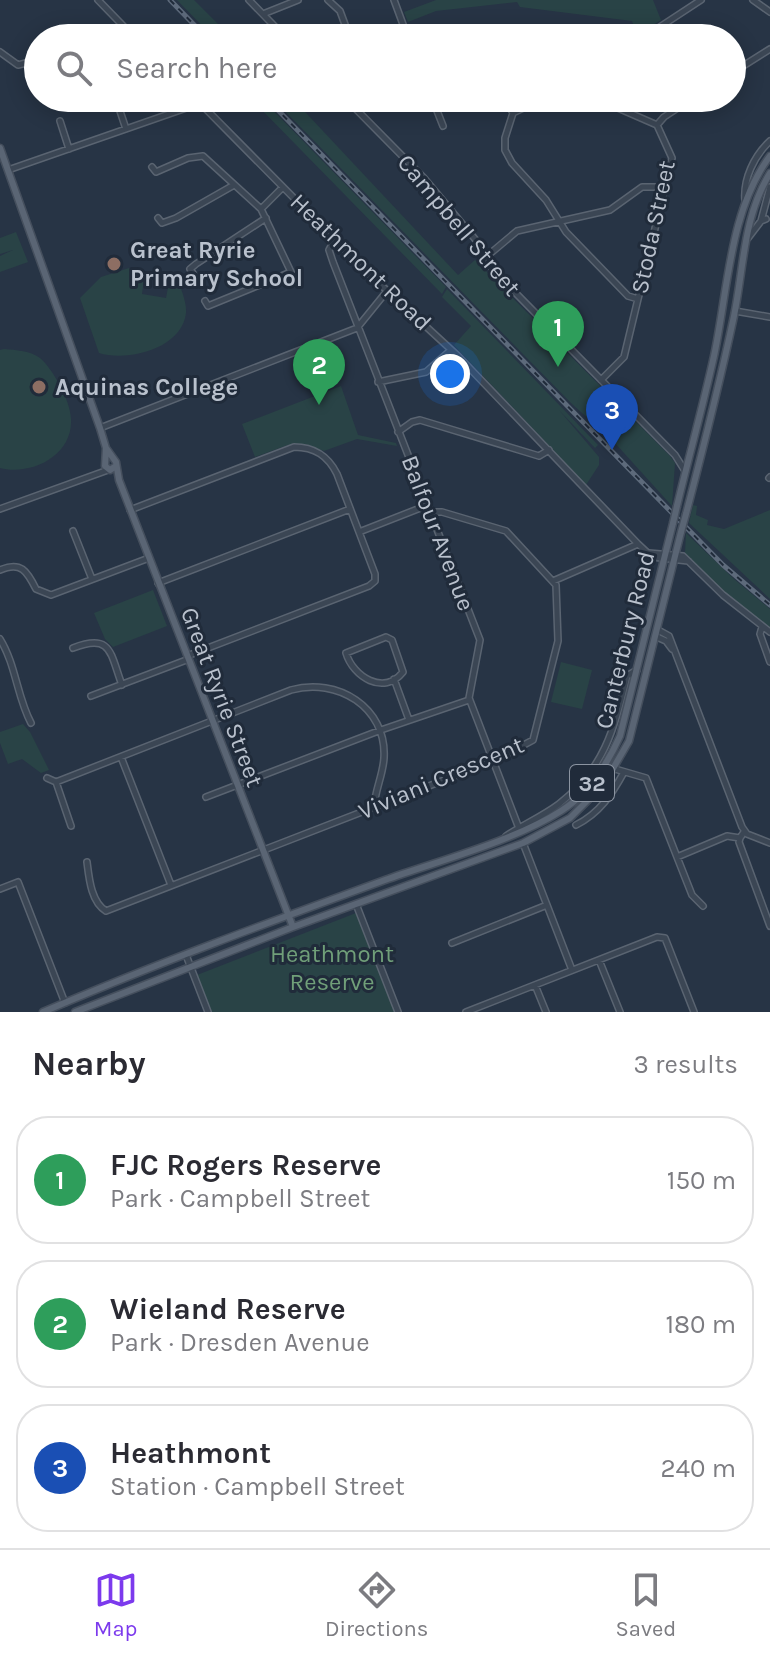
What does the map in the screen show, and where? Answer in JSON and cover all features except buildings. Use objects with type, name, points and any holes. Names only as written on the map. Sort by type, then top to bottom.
[{"type":"main road","name":"Great Ryrie Street","points":[[0,148],[100,428],[110,465],[119,480],[293,927]]},
{"type":"main road","name":"Canterbury Road","points":[[43,1012],[288,916],[505,837],[569,806],[588,787],[607,764],[620,736],[749,207],[757,177],[770,156]]},
{"type":"main road","name":"Canterbury Road","points":[[75,1012],[293,927],[523,843],[570,818],[593,797],[615,769],[632,733],[735,311],[749,207],[770,173]]},
{"type":"main road","points":[[723,309],[735,311]]},
{"type":"main road","points":[[704,396],[714,398]]},
{"type":"main road","points":[[680,496],[686,497],[691,493]]},
{"type":"main road","points":[[644,630],[657,634]]},
{"type":"main road","points":[[328,901],[347,899],[356,904],[362,888]]},
{"type":"street","points":[[98,0],[121,24]]},
{"type":"street","points":[[249,0],[273,24]]},
{"type":"street","points":[[263,14],[298,0]]},
{"type":"street","points":[[328,0],[340,11],[345,24]]},
{"type":"street","points":[[394,0],[403,24]]},
{"type":"street","points":[[664,24],[701,0]]},
{"type":"street","points":[[753,0],[770,12]]},
{"type":"street","points":[[746,64],[770,49]]},
{"type":"street","points":[[0,52],[18,65],[24,64]]},
{"type":"street","points":[[120,112],[126,129]]},
{"type":"street","points":[[8,170],[175,112]]},
{"type":"street","name":"Heathmont Road","points":[[208,112],[387,291],[451,350],[650,555],[661,572]]},
{"type":"street","name":"Campbell Street","points":[[359,112],[424,178],[480,245],[492,269],[675,455],[685,472]]},
{"type":"street","points":[[438,112],[443,126]]},
{"type":"street","name":"Stoda Street","points":[[601,380],[624,357],[672,158],[657,125],[628,112]]},
{"type":"street","points":[[657,125],[672,112]]},
{"type":"street","points":[[513,113],[505,138],[508,156],[546,200],[566,232],[628,296],[638,299]]},
{"type":"street","points":[[60,121],[69,149]]},
{"type":"street","points":[[765,219],[749,207],[744,192],[749,172],[761,149],[770,141]]},
{"type":"street","points":[[152,167],[156,172],[188,158],[203,156],[261,209],[291,272],[208,305]]},
{"type":"street","points":[[162,223],[234,185]]},
{"type":"street","points":[[261,209],[283,187]]},
{"type":"street","points":[[485,255],[517,231],[610,210],[642,187],[666,187]]},
{"type":"street","points":[[744,243],[765,219],[770,187]]},
{"type":"street","points":[[194,275],[190,269],[196,264],[266,218]]},
{"type":"street","name":"Balfour Avenue","points":[[335,239],[329,250],[357,328],[480,640],[469,700]]},
{"type":"street","points":[[100,428],[357,328],[387,291]]},
{"type":"street","points":[[735,311],[770,317]]},
{"type":"street","points":[[378,382],[426,372],[451,350]]},
{"type":"street","points":[[398,432],[420,420],[539,456],[549,450]]},
{"type":"street","points":[[91,696],[373,583],[375,574],[333,467],[321,454],[309,448],[287,449],[130,510]]},
{"type":"street","points":[[675,455],[690,454]]},
{"type":"street","points":[[0,509],[110,465]]},
{"type":"street","points":[[359,532],[428,505]]},
{"type":"street","points":[[158,583],[350,509]]},
{"type":"street","points":[[431,512],[442,512],[506,531],[553,581],[638,544]]},
{"type":"street","points":[[73,531],[92,579]]},
{"type":"street","points":[[650,555],[688,561],[723,595],[770,632]]},
{"type":"street","points":[[0,570],[13,566],[24,569],[36,589],[51,595],[149,558]]},
{"type":"street","name":"Viviani Crescent","points":[[87,862],[92,890],[104,911],[493,761],[527,744],[536,736],[558,641],[557,590],[553,581]]},
{"type":"street","points":[[762,627],[760,634],[770,662]]},
{"type":"street","points":[[657,634],[667,638],[673,650],[744,832],[770,843]]},
{"type":"street","points":[[390,637],[403,670],[394,679],[379,684],[369,681],[351,668],[346,652],[390,637]]},
{"type":"street","points":[[0,639],[10,655],[31,723]]},
{"type":"street","points":[[73,648],[90,641],[102,643],[108,648],[122,685]]},
{"type":"street","points":[[394,679],[409,720]]},
{"type":"street","points":[[47,778],[56,782],[291,690],[320,686],[342,691],[354,698],[373,716],[381,730],[384,760],[374,807]]},
{"type":"street","points":[[206,797],[469,700],[519,829]]},
{"type":"street","points":[[121,757],[171,885]]},
{"type":"street","points":[[615,769],[646,778],[692,895],[703,906]]},
{"type":"street","points":[[576,825],[587,820],[603,804],[624,772]]},
{"type":"street","points":[[56,782],[71,826]]},
{"type":"street","points":[[744,832],[739,842],[770,926]]},
{"type":"street","points":[[677,857],[727,836],[740,838]]},
{"type":"street","points":[[523,843],[572,970]]},
{"type":"street","points":[[0,889],[18,882],[65,1003]]},
{"type":"street","points":[[356,904],[398,1012]]},
{"type":"street","points":[[452,943],[547,905]]},
{"type":"street","points":[[466,1012],[657,937],[665,938],[694,1012]]},
{"type":"street","points":[[186,955],[208,1012]]},
{"type":"street","points":[[599,960],[620,1012]]},
{"type":"street","points":[[535,985],[546,1012]]},
{"type":"green space","points":[[177,0],[194,0],[218,24],[200,24]]},
{"type":"green space","points":[[436,0],[653,0],[661,20],[655,24],[633,24],[632,21],[520,7],[517,2],[436,11],[408,22],[404,12]]},
{"type":"green space","points":[[264,112],[275,112],[446,287],[442,294]]},
{"type":"green space","points":[[286,112],[305,112],[458,275],[475,260],[670,456],[675,463],[672,506],[614,442],[571,403]]},
{"type":"green space","points":[[16,232],[28,262],[0,272],[0,256],[13,250],[0,254],[0,238]]},
{"type":"green space","points":[[129,268],[145,271],[142,294],[166,298],[170,277],[177,277],[186,309],[182,325],[175,336],[152,350],[124,356],[99,353],[80,298],[101,277]]},
{"type":"green space","points":[[447,289],[598,445],[595,448],[559,410],[599,457],[599,465],[586,485],[454,345],[471,326],[442,297]]},
{"type":"green space","points":[[0,350],[28,352],[40,358],[60,386],[70,412],[70,432],[58,453],[37,466],[24,469],[0,468]]},
{"type":"green space","points":[[341,386],[358,435],[396,443],[397,446],[357,439],[324,451],[305,444],[288,445],[255,457],[242,424]]},
{"type":"green space","points":[[693,505],[697,506],[696,515],[708,520],[707,525],[724,529],[770,510],[770,599],[689,523]]},
{"type":"green space","points":[[686,533],[770,609],[770,628],[724,592],[685,553]]},
{"type":"green space","points":[[153,590],[167,626],[113,647],[105,639],[94,613]]},
{"type":"green space","points":[[561,662],[592,670],[582,709],[551,702]]},
{"type":"green space","points":[[23,724],[49,770],[41,773],[22,759],[8,764],[0,743],[0,732]]},
{"type":"green space","name":"Heathmont Reserve","points":[[356,913],[395,1012],[211,1012],[197,975]]},
{"type":"railway","points":[[170,0],[193,24]]},
{"type":"railway","points":[[280,112],[723,565],[770,605]]},
{"type":"place","name":"Great Ryrie Primary School","points":[[114,264]]},
{"type":"place","name":"FJC Rogers Reserve","points":[[558,367]]},
{"type":"place","name":"Aquinas College","points":[[39,387]]},
{"type":"place","name":"Wieland Reserve","points":[[319,405]]},
{"type":"place","name":"Heathmont","points":[[612,450]]}]
